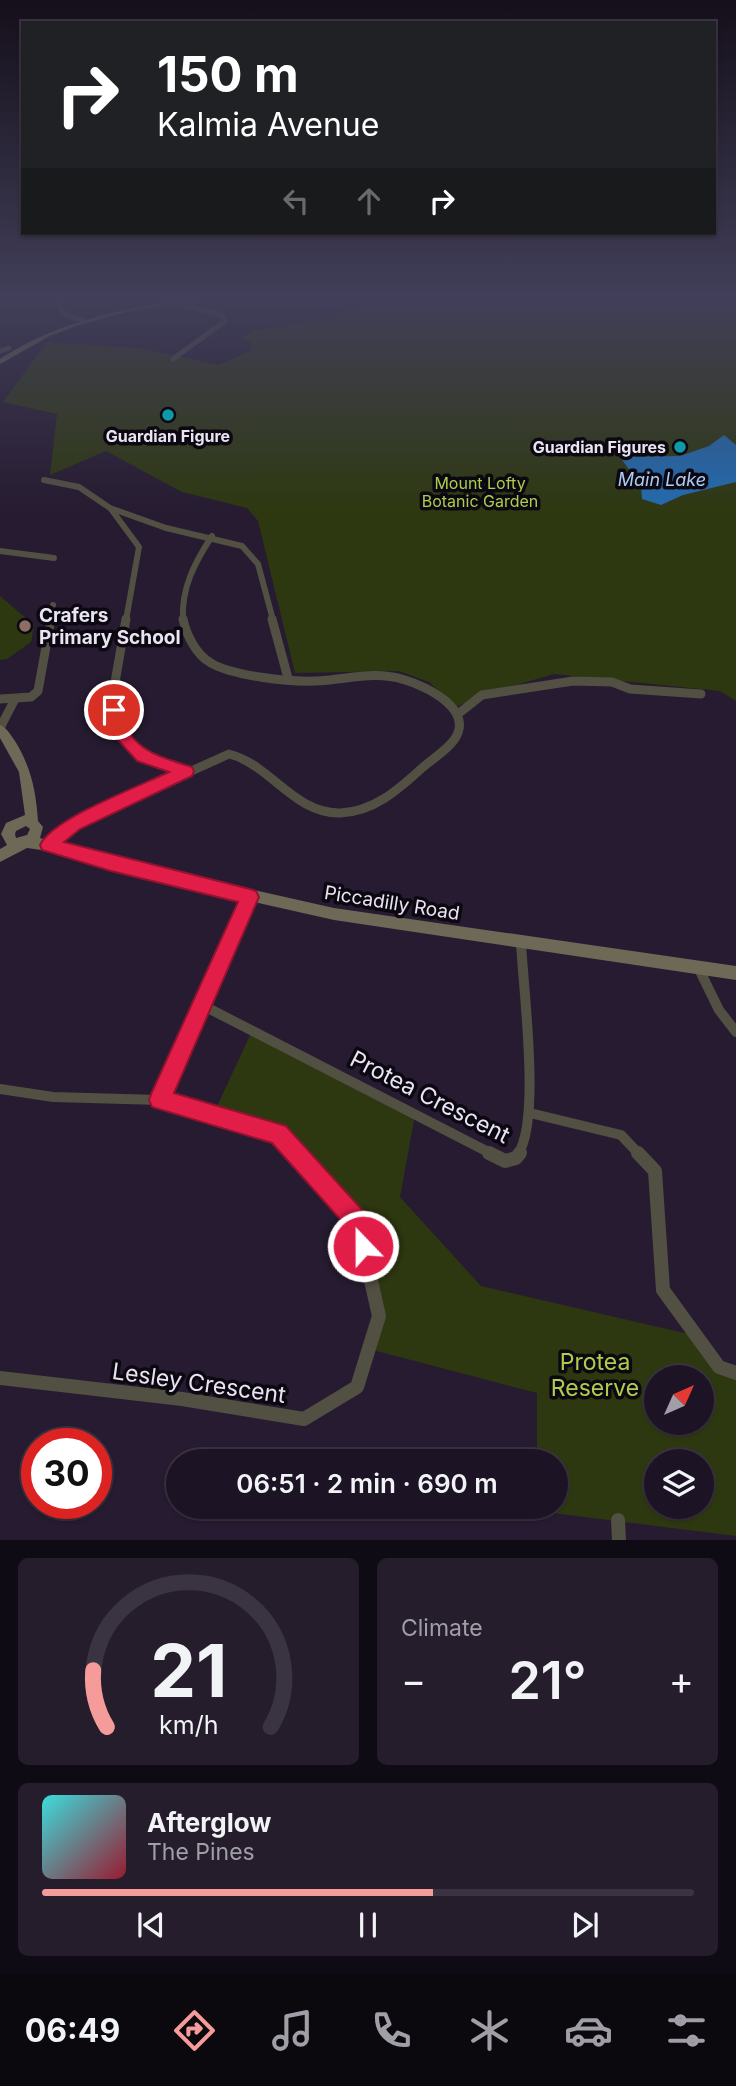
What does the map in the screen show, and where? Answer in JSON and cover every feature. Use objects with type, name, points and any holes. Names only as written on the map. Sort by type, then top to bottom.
[{"type":"main road","points":[[0,729],[23,762],[32,804],[30,823],[35,836],[0,854]]},
{"type":"main road","points":[[30,823],[48,845]]},
{"type":"main road","points":[[19,842],[11,827],[30,823]]},
{"type":"main road","name":"Piccadilly Road","points":[[19,842],[48,845],[111,864],[334,914],[736,973]]},
{"type":"street","points":[[44,480],[79,487],[110,508],[166,528],[212,536],[242,546],[258,564],[288,678]]},
{"type":"street","points":[[110,508],[139,547],[113,694],[116,727],[142,757],[186,771]]},
{"type":"street","points":[[48,845],[74,824],[186,771],[229,754],[256,762],[271,780],[300,802],[328,812],[360,813],[383,801],[455,739],[460,726],[458,714],[430,690],[402,677],[370,674],[306,681],[210,663],[187,638],[181,602],[192,564],[212,536]]},
{"type":"street","points":[[0,551],[54,558]]},
{"type":"street","points":[[0,699],[31,697],[38,691],[53,605]]},
{"type":"street","points":[[458,714],[482,695],[573,681],[612,681],[630,689],[701,694]]},
{"type":"street","points":[[0,729],[15,699]]},
{"type":"street","points":[[160,1100],[204,1006],[250,897]]},
{"type":"street","name":"Protea Crescent","points":[[204,1006],[505,1161],[516,1158],[526,1143],[530,1113],[521,942]]},
{"type":"street","points":[[698,967],[719,1010],[736,1032]]},
{"type":"street","name":"Lesley Crescent","points":[[0,1089],[52,1097],[160,1100],[279,1134],[358,1223],[379,1316],[357,1387],[304,1419],[182,1399],[0,1378]]},
{"type":"street","points":[[530,1113],[621,1135],[655,1171],[663,1290],[719,1367],[736,1373]]},
{"type":"street","points":[[618,1520],[619,1540]]},
{"type":"green space","name":"Mount Lofty Botanic Garden","points":[[27,369],[736,369],[736,701],[720,691],[554,674],[482,695],[456,707],[429,682],[399,671],[295,673],[258,521],[247,508],[182,492],[106,451],[50,475],[57,414],[3,402]]},
{"type":"green space","points":[[0,596],[34,625],[31,642],[7,659],[0,660]]},
{"type":"green space","name":"Protea Reserve","points":[[252,1031],[415,1115],[400,1197],[481,1286],[697,1336],[736,1373],[736,1536],[568,1515],[568,1449],[537,1449],[537,1393],[369,1349],[379,1316],[358,1222],[279,1134],[213,1115]]},
{"type":"water","name":"Main Lake","points":[[724,435],[736,445],[736,482],[683,495],[661,505],[642,499],[641,486],[620,457],[680,456],[709,446]]},
{"type":"place","name":"Guardian Figure","points":[[168,415]]},
{"type":"place","name":"Guardian Figures","points":[[680,447]]},
{"type":"place","name":"Crafers Primary School","points":[[25,626]]},
{"type":"route","points":[[114,710],[116,727],[142,757],[186,771],[74,824],[48,845],[111,864],[250,897],[204,1006],[160,1100],[279,1134],[358,1223],[363,1246]]}]
